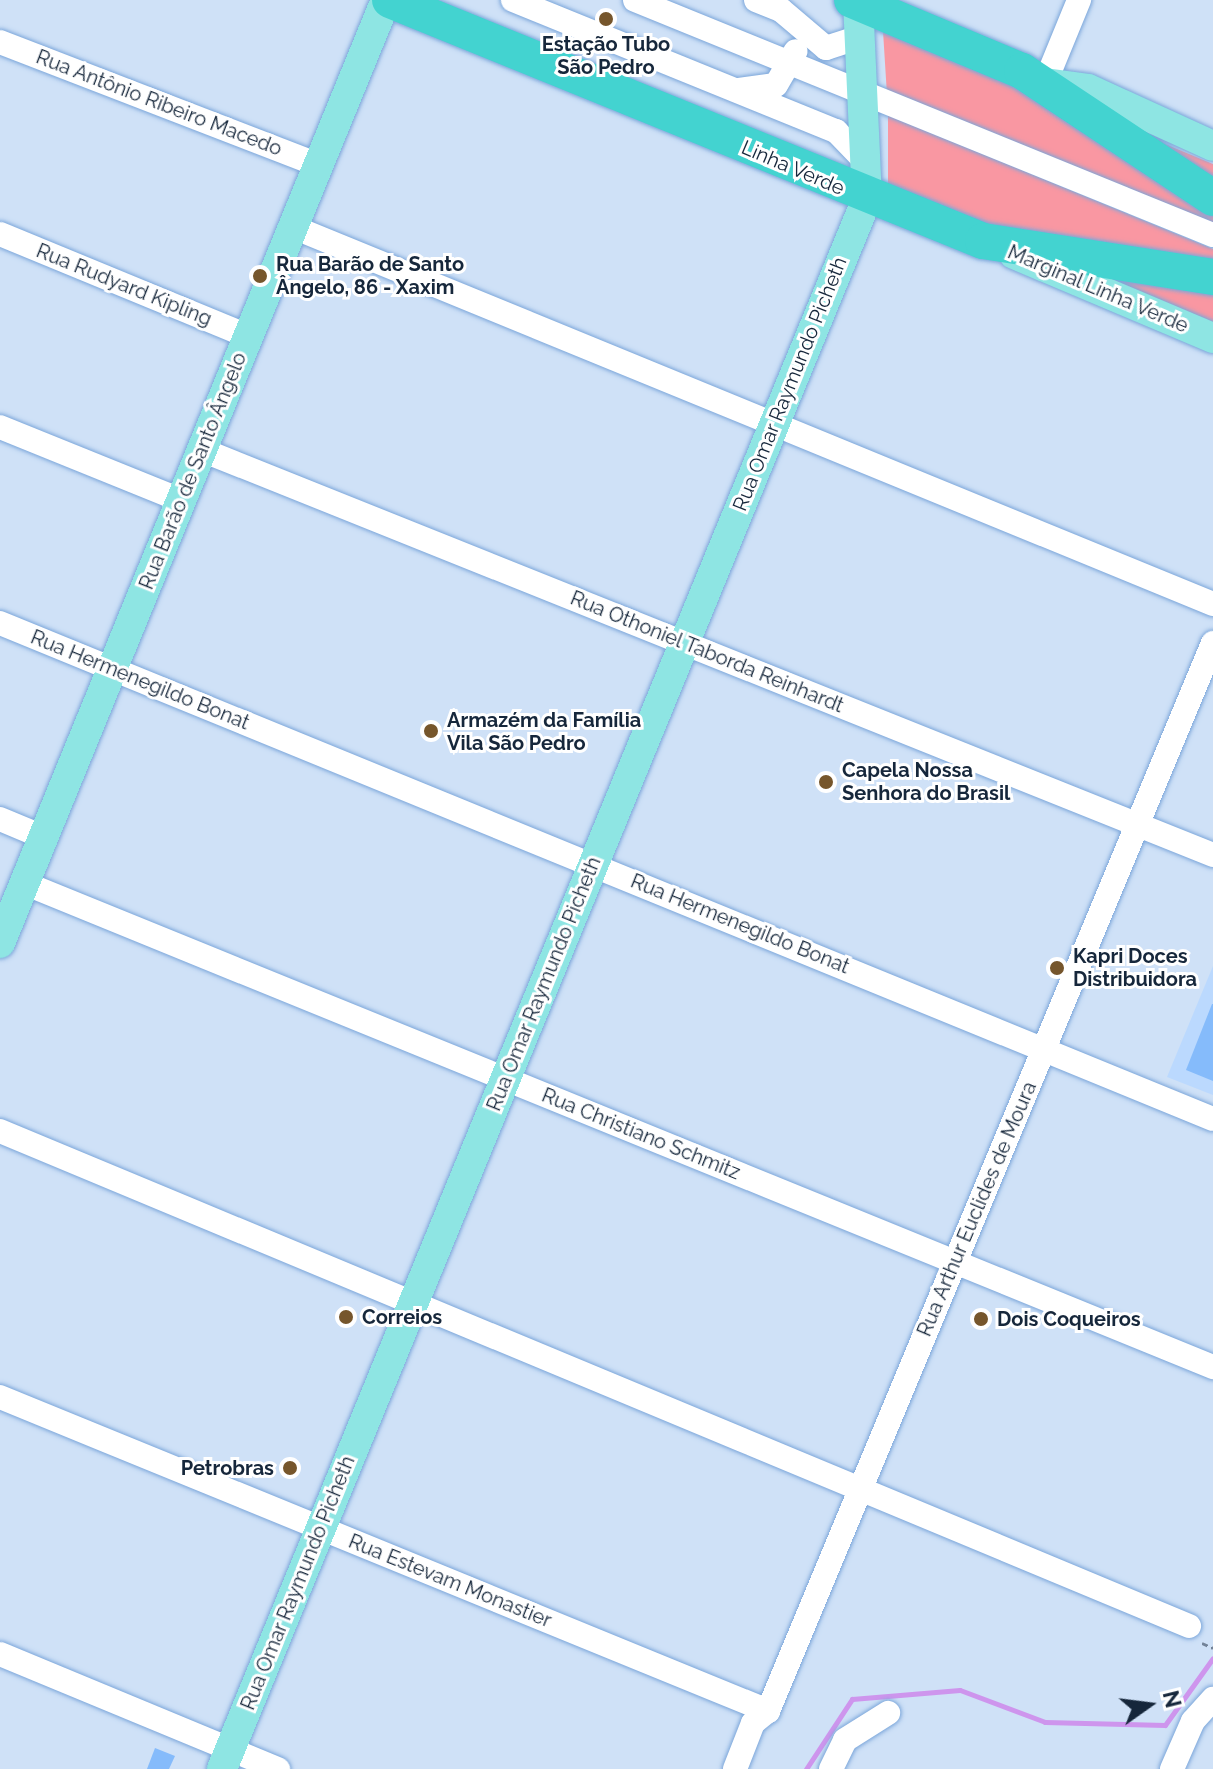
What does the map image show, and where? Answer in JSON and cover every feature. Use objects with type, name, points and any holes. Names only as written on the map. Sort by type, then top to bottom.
[{"type":"highway","name":"Linha Verde","points":[[388,0],[867,199],[983,241],[1213,277]]},
{"type":"highway","points":[[857,13],[1045,83],[1213,198]]},
{"type":"main road","name":"Rua Barão de Santo Ângelo","points":[[0,943],[388,0]]},
{"type":"main road","points":[[857,13],[867,199]]},
{"type":"main road","points":[[1045,83],[1088,89],[1213,146]]},
{"type":"main road","name":"Rua Omar Raymundo Picheth","points":[[226,1760],[867,199]]},
{"type":"main road","name":"Marginal Linha Verde","points":[[983,241],[1213,338]]},
{"type":"street","points":[[513,0],[836,131],[865,161]]},
{"type":"street","points":[[635,0],[1213,235]]},
{"type":"street","points":[[756,0],[826,48],[857,13]]},
{"type":"street","points":[[1045,83],[1079,0]]},
{"type":"street","points":[[791,22],[794,63]]},
{"type":"street","name":"Rua Antônio Ribeiro Macedo","points":[[0,42],[319,165]]},
{"type":"street","points":[[734,89],[763,91],[794,63]]},
{"type":"street","points":[[293,227],[1213,604]]},
{"type":"street","name":"Rua Rudyard Kipling","points":[[0,234],[248,336]]},
{"type":"street","points":[[0,427],[181,500]]},
{"type":"street","name":"Rua Othoniel Taborda Reinhardt","points":[[202,450],[1213,855]]},
{"type":"street","name":"Rua Hermenegildo Bonat","points":[[0,623],[1213,1119]]},
{"type":"street","name":"Rua Arthur Euclides de Moura","points":[[735,1769],[753,1723],[768,1711],[1213,643]]},
{"type":"street","points":[[0,819],[43,837]]},
{"type":"street","name":"Rua Christiano Schmitz","points":[[24,883],[1213,1367]]},
{"type":"street","points":[[0,1131],[1189,1626]]},
{"type":"street","name":"Rua Estevam Monastier","points":[[0,1397],[768,1711]]},
{"type":"street","points":[[0,1654],[226,1760],[278,1769]]},
{"type":"street","points":[[1172,1769],[1193,1721],[1213,1699]]},
{"type":"street","points":[[831,1769],[845,1740],[888,1713]]},
{"type":"shaded area","points":[[883,31],[1016,83],[1213,213],[1213,229],[887,95]]},
{"type":"shaded area","points":[[1104,101],[1165,144],[1213,164],[1213,182]]},
{"type":"shaded area","points":[[888,115],[1213,249],[1213,266],[992,226],[888,187]]},
{"type":"shaded area","points":[[1102,278],[1213,294],[1213,327]]},
{"type":"shaded area","points":[[1213,966],[1213,1095],[1167,1077]]},
{"type":"building","points":[[1213,1004],[1213,1081],[1186,1070]]},
{"type":"building","points":[[155,1748],[175,1756],[169,1769],[147,1769]]},
{"type":"waterway","points":[[806,1769],[852,1699],[960,1690],[1045,1722],[1165,1725],[1213,1658]]},
{"type":"place","name":"Estação Tubo São Pedro","points":[[606,19]]},
{"type":"place","name":"Rua Barão de Santo Ângelo, 86 - Xaxim","points":[[260,276]]},
{"type":"place","name":"Armazém da Família Vila São Pedro","points":[[431,731]]},
{"type":"place","name":"Capela Nossa Senhora do Brasil","points":[[826,782]]},
{"type":"place","name":"Kapri Doces Distribuidora","points":[[1057,968]]},
{"type":"place","name":"Correios","points":[[346,1317]]},
{"type":"place","name":"Dois Coqueiros","points":[[981,1319]]},
{"type":"place","name":"Petrobras","points":[[290,1468]]}]
